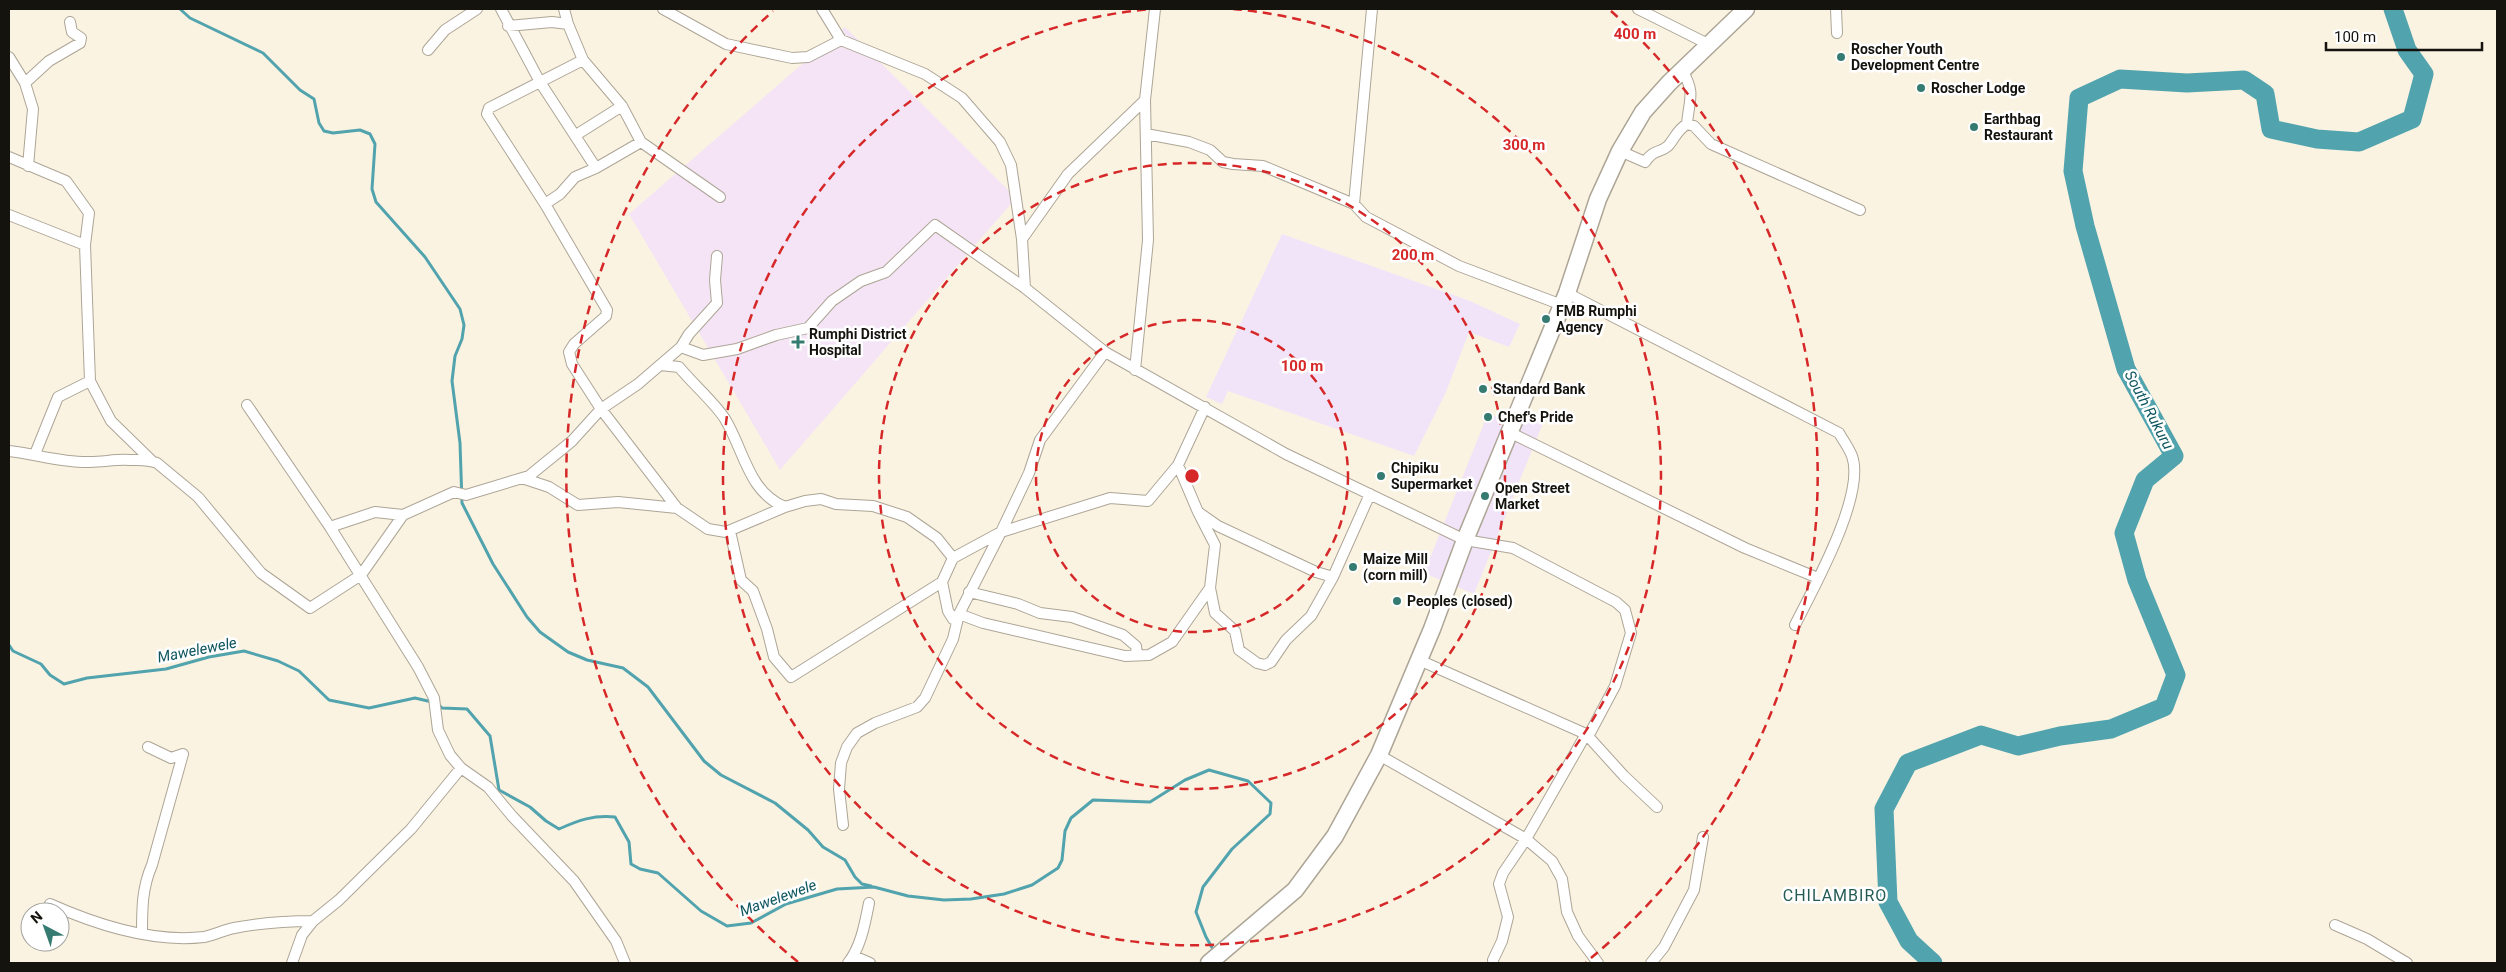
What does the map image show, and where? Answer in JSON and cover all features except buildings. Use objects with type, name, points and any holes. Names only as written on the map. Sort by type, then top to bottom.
[{"type":"main road","points":[[1215,958],[1295,890],[1335,836],[1378,754],[1419,660],[1465,540],[1511,433],[1564,299],[1598,199],[1620,151],[1643,112],[1682,70],[1746,9]]},
{"type":"street","points":[[428,50],[445,30],[477,9]]},
{"type":"street","points":[[501,9],[508,26],[540,82],[596,168]]},
{"type":"street","points":[[564,9],[583,60],[622,106],[641,142],[720,196]]},
{"type":"street","points":[[663,9],[726,44],[792,58],[808,57],[841,40]]},
{"type":"street","points":[[822,9],[841,40],[925,74],[962,98],[1000,142],[1012,165],[1022,239],[1025,288]]},
{"type":"street","points":[[1135,370],[1148,240],[1145,100],[1155,9]]},
{"type":"street","points":[[1354,204],[1372,9]]},
{"type":"street","points":[[1836,9],[1837,33]]},
{"type":"street","points":[[1644,10],[1710,45]]},
{"type":"street","points":[[25,83],[49,61],[80,42],[81,38],[72,32],[70,22]]},
{"type":"street","points":[[508,26],[552,22],[568,24]]},
{"type":"street","points":[[9,57],[25,83],[34,109],[28,166]]},
{"type":"street","points":[[583,60],[489,108],[488,114],[545,204],[607,310],[606,316],[574,344],[569,352],[572,364],[601,409],[677,508],[708,530],[730,532],[785,507],[821,499],[836,504],[873,506],[907,517],[937,538],[953,558]]},
{"type":"street","points":[[1682,70],[1691,84],[1692,94],[1687,124]]},
{"type":"street","points":[[1022,239],[1068,174],[1145,100]]},
{"type":"street","points":[[576,135],[622,106]]},
{"type":"street","points":[[1620,151],[1645,162],[1652,152],[1667,147],[1679,129],[1687,124],[1694,126],[1710,144],[1860,210]]},
{"type":"street","points":[[1146,134],[1189,142],[1210,150],[1223,162],[1263,166],[1354,204],[1366,216],[1459,266],[1564,299],[1839,433],[1853,458],[1853,482],[1847,512],[1795,625]]},
{"type":"street","points":[[545,204],[560,194],[575,178],[641,142]]},
{"type":"street","points":[[9,157],[66,181],[88,213],[86,245],[90,381],[111,421],[151,460],[198,497],[261,573],[310,608],[360,575],[403,515],[454,492],[466,494],[522,478],[541,468],[556,456],[586,428],[601,409],[638,384],[681,347],[717,303],[715,280],[717,256]]},
{"type":"street","points":[[9,215],[86,245]]},
{"type":"street","points":[[681,347],[703,355],[737,350],[776,335],[808,328],[832,301],[861,281],[886,272],[935,226],[1025,288],[1105,352],[1286,454],[1465,540],[1513,548],[1616,602],[1626,610],[1631,633],[1615,686],[1590,733],[1586,734],[1526,839],[1503,873],[1499,884],[1508,917],[1502,941],[1493,960]]},
{"type":"street","points":[[842,825],[839,789],[841,762],[847,747],[857,733],[875,723],[917,707],[925,698],[953,639],[959,614],[969,592],[1001,532],[1029,473],[1040,440],[1105,352]]},
{"type":"street","points":[[660,365],[679,367],[725,419],[757,485],[771,501],[785,507]]},
{"type":"street","points":[[36,454],[58,397],[90,381]]},
{"type":"street","points":[[247,406],[330,527],[392,624],[434,698],[438,730],[450,755],[461,768],[488,787],[512,816],[574,881],[616,941],[625,963]]},
{"type":"street","points":[[730,532],[736,566],[741,580],[753,591],[768,629],[774,657],[791,677],[942,582],[953,558],[1001,532],[1110,498],[1148,501],[1178,464],[1205,407]]},
{"type":"street","points":[[1511,433],[1745,548],[1818,578]]},
{"type":"street","points":[[9,451],[36,454],[62,460],[90,462],[151,460]]},
{"type":"street","points":[[1178,464],[1198,512],[1215,546],[1210,588],[1213,608],[1220,619],[1235,631],[1239,650],[1257,663],[1265,665],[1271,662],[1286,640],[1311,616],[1333,577],[1370,494]]},
{"type":"street","points":[[522,478],[549,488],[578,505],[618,502],[677,508]]},
{"type":"street","points":[[330,527],[375,512],[403,515]]},
{"type":"street","points":[[1198,512],[1227,530],[1316,572],[1333,577]]},
{"type":"street","points":[[942,582],[948,611],[952,619],[959,614]]},
{"type":"street","points":[[959,614],[1022,632],[1125,656],[1149,655],[1172,642],[1210,588]]},
{"type":"street","points":[[969,592],[1018,604],[1040,613],[1072,617],[1123,635],[1136,646],[1137,656]]},
{"type":"street","points":[[1419,660],[1586,734],[1624,776],[1657,807]]},
{"type":"street","points":[[142,934],[142,898],[145,882],[152,865],[182,754],[171,758],[148,747]]},
{"type":"street","points":[[1378,754],[1526,839],[1552,861],[1562,879],[1567,912],[1578,936],[1598,963]]},
{"type":"street","points":[[292,963],[302,935],[314,921],[340,900],[410,829],[461,768]]},
{"type":"street","points":[[1651,963],[1664,947],[1694,890],[1703,837]]},
{"type":"street","points":[[870,903],[863,932],[851,960],[870,963]]},
{"type":"street","points":[[70,913],[142,934],[170,939],[206,936],[234,928],[314,921]]},
{"type":"street","points":[[2336,925],[2368,939],[2407,963]]},
{"type":"shaded area","name":"Rumphi District Hospital","points":[[845,27],[1016,198],[780,470],[629,214]]},
{"type":"shaded area","points":[[1282,234],[1470,301],[1520,324],[1509,347],[1469,332],[1446,392],[1414,456],[1228,391],[1222,404],[1206,397]]},
{"type":"shaded area","name":"Open Street Market","points":[[1487,416],[1545,418],[1474,594],[1424,573]]},
{"type":"waterway","points":[[180,9],[190,18],[263,53],[300,90],[314,99],[319,123],[324,131],[333,133],[360,130],[370,134],[375,144],[372,189],[376,202],[425,257],[460,309],[464,325],[462,339],[455,356],[452,381],[460,443],[462,503],[493,564],[527,617],[540,632],[568,652],[587,660],[623,668],[648,687],[704,761],[721,775],[775,803],[808,830],[823,847],[845,860],[855,877],[862,884],[871,886]]},
{"type":"waterway","name":"South Rukuru","points":[[1933,963],[1909,941],[1888,902],[1884,809],[1908,763],[1981,735],[2018,746],[2060,736],[2111,729],[2164,707],[2176,675],[2137,580],[2124,533],[2145,480],[2174,456],[2126,369],[2085,226],[2073,171],[2079,98],[2120,79],[2187,83],[2244,80],[2265,94],[2271,129],[2317,139],[2359,142],[2412,119],[2424,74],[2407,50],[2393,9]]},
{"type":"waterway","name":"Mawelewele","points":[[9,645],[13,651],[41,664],[50,675],[64,684],[87,678],[166,669],[209,657],[244,651],[278,661],[299,671],[329,700],[369,708],[415,698],[432,702]]},
{"type":"waterway","name":"Mawelewele","points":[[438,704],[442,708],[467,709],[490,736],[499,790],[530,807],[559,829],[586,819],[615,817],[629,842],[631,864],[640,869],[658,873],[701,911],[727,926],[751,923],[786,904],[837,889],[874,887],[908,896],[944,900],[971,899],[1004,894],[1032,885],[1058,868],[1062,860],[1065,831],[1071,818],[1093,800],[1150,802],[1185,780],[1209,770],[1248,781],[1271,803],[1270,814],[1232,849],[1203,887],[1196,912],[1214,951]]},
{"type":"place","name":"Roscher Youth Development Centre","points":[[1841,57]]},
{"type":"place","name":"Roscher Lodge","points":[[1921,88]]},
{"type":"place","name":"Earthbag Restaurant","points":[[1974,127]]},
{"type":"place","name":"FMB Rumphi Agency","points":[[1546,319]]},
{"type":"place","name":"Rumphi District Hospital","points":[[798,342]]},
{"type":"place","name":"Standard Bank","points":[[1483,389]]},
{"type":"place","name":"Chef's Pride","points":[[1488,417]]},
{"type":"place","name":"Chipiku Supermarket","points":[[1381,476]]},
{"type":"place","name":"Open Street Market","points":[[1485,496]]},
{"type":"place","name":"Maize Mill (corn mill)","points":[[1353,567]]},
{"type":"place","name":"Peoples (closed)","points":[[1397,601]]},
{"type":"district","name":"CHILAMBIRO","points":[[1835,895]]}]
